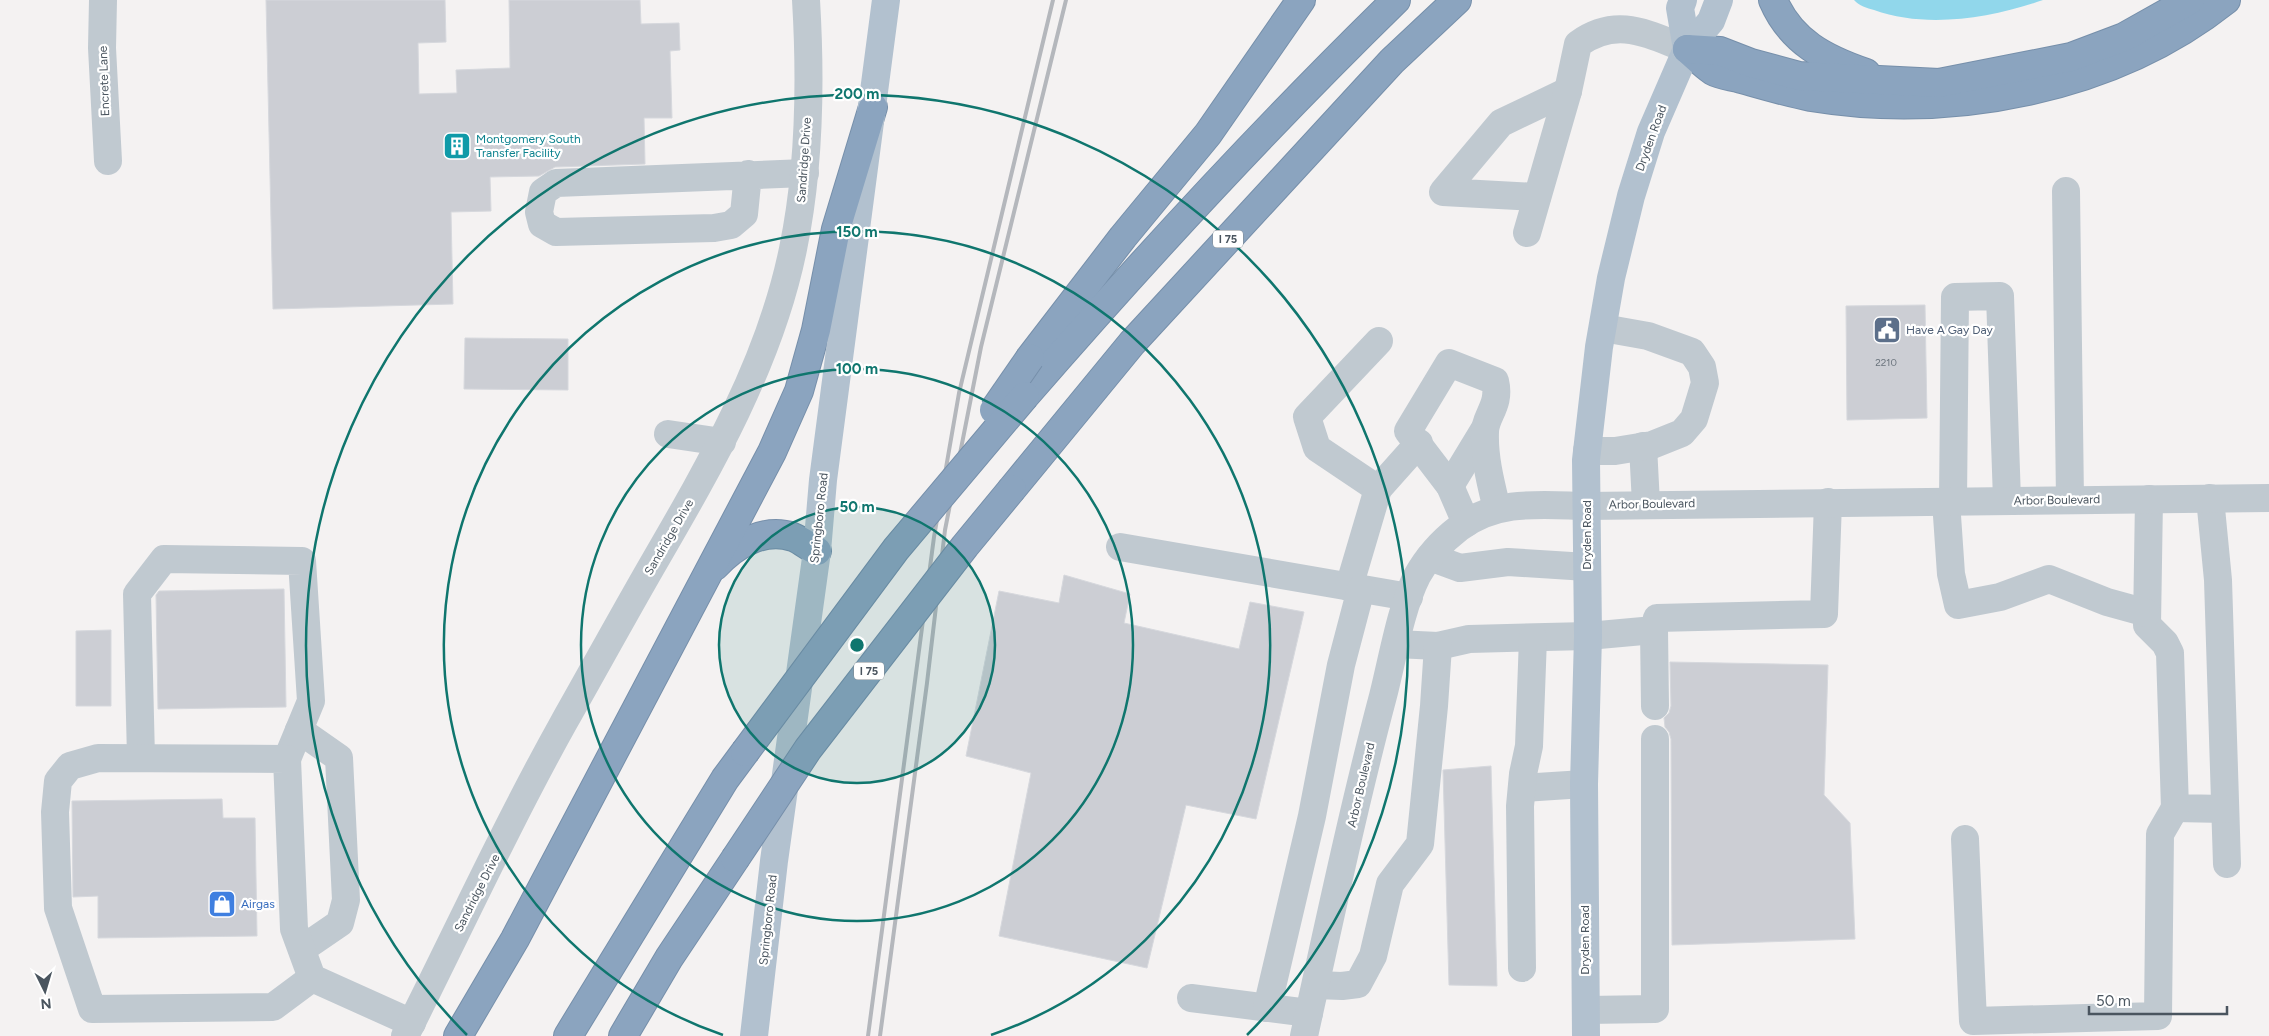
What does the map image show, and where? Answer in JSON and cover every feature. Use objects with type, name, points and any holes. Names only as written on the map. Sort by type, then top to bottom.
[{"type":"highway","points":[[568,1036],[725,779],[744,752],[896,548],[1030,358],[1123,236],[1208,134],[1301,0]]},
{"type":"highway","points":[[896,548],[1077,336],[1319,74],[1396,0]]},
{"type":"highway","name":"I 75","points":[[622,1036],[669,958],[808,749],[959,554],[1132,343],[1392,61],[1457,0]]},
{"type":"highway","points":[[1773,0],[1796,37],[1823,56],[1891,82]]},
{"type":"highway","points":[[1687,49],[1720,51],[1751,63],[1799,76],[1939,83],[2071,57],[2124,37],[2190,0]]},
{"type":"highway","points":[[1687,49],[1713,71],[1790,93],[1845,102],[1905,105],[1967,102],[2016,94],[2120,62],[2194,22],[2226,0]]},
{"type":"highway","points":[[458,1036],[515,939],[772,452],[799,391],[816,330],[836,229],[873,107]]},
{"type":"highway","points":[[702,583],[730,550],[757,537],[773,534],[793,537],[817,551]]},
{"type":"main road","name":"Springboro Road","points":[[754,1036],[774,862],[817,551],[823,480],[886,0]]},
{"type":"main road","points":[[1683,0],[1680,8],[1687,49]]},
{"type":"main road","name":"Dryden Road","points":[[1586,1023],[1584,784],[1588,636],[1587,451],[1611,278],[1631,196],[1651,132],[1687,49],[1711,21],[1719,0]]},
{"type":"street","name":"Encrete Lane","points":[[103,0],[102,48],[108,161]]},
{"type":"street","name":"Sandridge Drive","points":[[409,1029],[560,729],[722,442],[760,358],[793,251],[805,173],[809,93],[806,0]]},
{"type":"street","points":[[1527,233],[1568,91],[1578,44],[1592,34],[1607,29],[1626,28],[1687,49]]},
{"type":"street","points":[[1538,197],[1443,192],[1501,123],[1568,91]]},
{"type":"street","points":[[748,174],[744,214],[731,225],[714,228],[556,232],[542,224],[539,212],[544,192],[556,183],[748,174],[805,173]]},
{"type":"street","points":[[2066,191],[2070,500]]},
{"type":"street","points":[[2007,500],[2000,296],[1955,297],[1949,501],[1951,574],[1958,605],[2000,597],[2049,579],[2107,602],[2147,613]]},
{"type":"street","points":[[1587,451],[1615,451],[1652,445],[1682,433],[1694,419],[1705,383],[1702,367],[1692,352],[1648,336],[1603,328]]},
{"type":"street","points":[[1378,489],[1317,448],[1307,417],[1380,341]]},
{"type":"street","points":[[1450,486],[1484,430],[1495,406],[1497,388],[1495,381],[1449,364],[1408,431],[1450,486],[1466,523]]},
{"type":"street","points":[[1484,430],[1490,481],[1497,508]]},
{"type":"street","points":[[668,434],[722,442]]},
{"type":"street","points":[[1266,1008],[1312,816],[1355,588],[1378,489],[1419,443]]},
{"type":"street","points":[[1643,446],[1646,504]]},
{"type":"street","points":[[2210,498],[2218,580],[2227,864]]},
{"type":"street","name":"Arbor Boulevard","points":[[1307,1025],[1371,742],[1409,597],[1417,577],[1440,544],[1466,523],[1486,512],[1497,508],[1521,505],[1586,506],[2269,498]]},
{"type":"street","points":[[1965,839],[1973,1021],[2158,1016],[2160,834],[2174,808],[2170,653],[2165,643],[2147,625],[2149,499]]},
{"type":"street","points":[[1655,706],[1654,630],[1657,618],[1824,614],[1828,502]]},
{"type":"street","points":[[1120,547],[1409,597]]},
{"type":"street","points":[[1430,557],[1460,568],[1508,562],[1587,567]]},
{"type":"street","points":[[141,758],[137,594],[164,559],[302,562],[311,701],[286,758],[294,929],[312,978],[409,1029]]},
{"type":"street","points":[[1396,644],[1438,646],[1469,639],[1588,636],[1654,630]]},
{"type":"street","points":[[1522,968],[1520,892],[1522,788],[1529,746],[1533,638]]},
{"type":"street","points":[[1316,985],[1342,986],[1358,984],[1372,956],[1390,884],[1420,844],[1438,646]]},
{"type":"street","points":[[299,730],[339,758],[346,900],[340,923],[302,949]]},
{"type":"street","points":[[1586,1023],[1655,1009],[1655,739]]},
{"type":"street","points":[[286,758],[98,758],[70,766],[58,781],[55,812],[58,908],[92,1009],[273,1007],[312,978]]},
{"type":"street","points":[[1522,788],[1584,784]]},
{"type":"street","points":[[2174,808],[2225,809]]},
{"type":"street","points":[[1191,998],[1266,1008],[1307,1025]]},
{"type":"water","points":[[1854,0],[2043,0],[1981,16],[1937,20],[1894,16],[1858,4]]},
{"type":"building","name":"Montgomery South Transfer Facility","points":[[266,0],[445,0],[446,42],[418,43],[419,94],[457,93],[456,70],[510,68],[509,0],[640,0],[641,24],[679,23],[680,50],[670,51],[672,118],[644,118],[645,164],[555,167],[539,176],[490,177],[491,211],[451,212],[453,304],[273,309]]},
{"type":"building","points":[[1925,305],[1927,418],[1847,420],[1846,306]]},
{"type":"building","points":[[465,338],[568,339],[568,390],[464,389]]},
{"type":"building","points":[[1064,575],[1130,594],[1124,623],[1239,649],[1250,602],[1304,612],[1256,819],[1186,805],[1147,968],[999,936],[1031,773],[966,756],[999,591],[1059,603]]},
{"type":"building","points":[[284,589],[286,707],[158,709],[156,595],[159,591]]},
{"type":"building","points":[[111,630],[111,706],[76,706],[76,631]]},
{"type":"building","points":[[1670,662],[1828,665],[1824,795],[1850,823],[1855,939],[1672,945],[1671,739],[1665,727],[1664,718],[1669,713],[1671,706]]},
{"type":"building","points":[[1491,766],[1497,986],[1449,985],[1443,770]]},
{"type":"building","points":[[222,799],[223,818],[255,818],[257,936],[98,938],[98,896],[73,897],[72,801]]},
{"type":"railway","points":[[868,1036],[934,537],[959,393],[1053,0]]},
{"type":"railway","points":[[880,1036],[927,683],[945,530],[981,347],[1066,0]]},
{"type":"place","name":"Montgomery South Transfer Facility","points":[[457,146]]},
{"type":"place","name":"Have A Gay Day","points":[[1887,330]]},
{"type":"place","name":"Airgas","points":[[222,904]]}]
